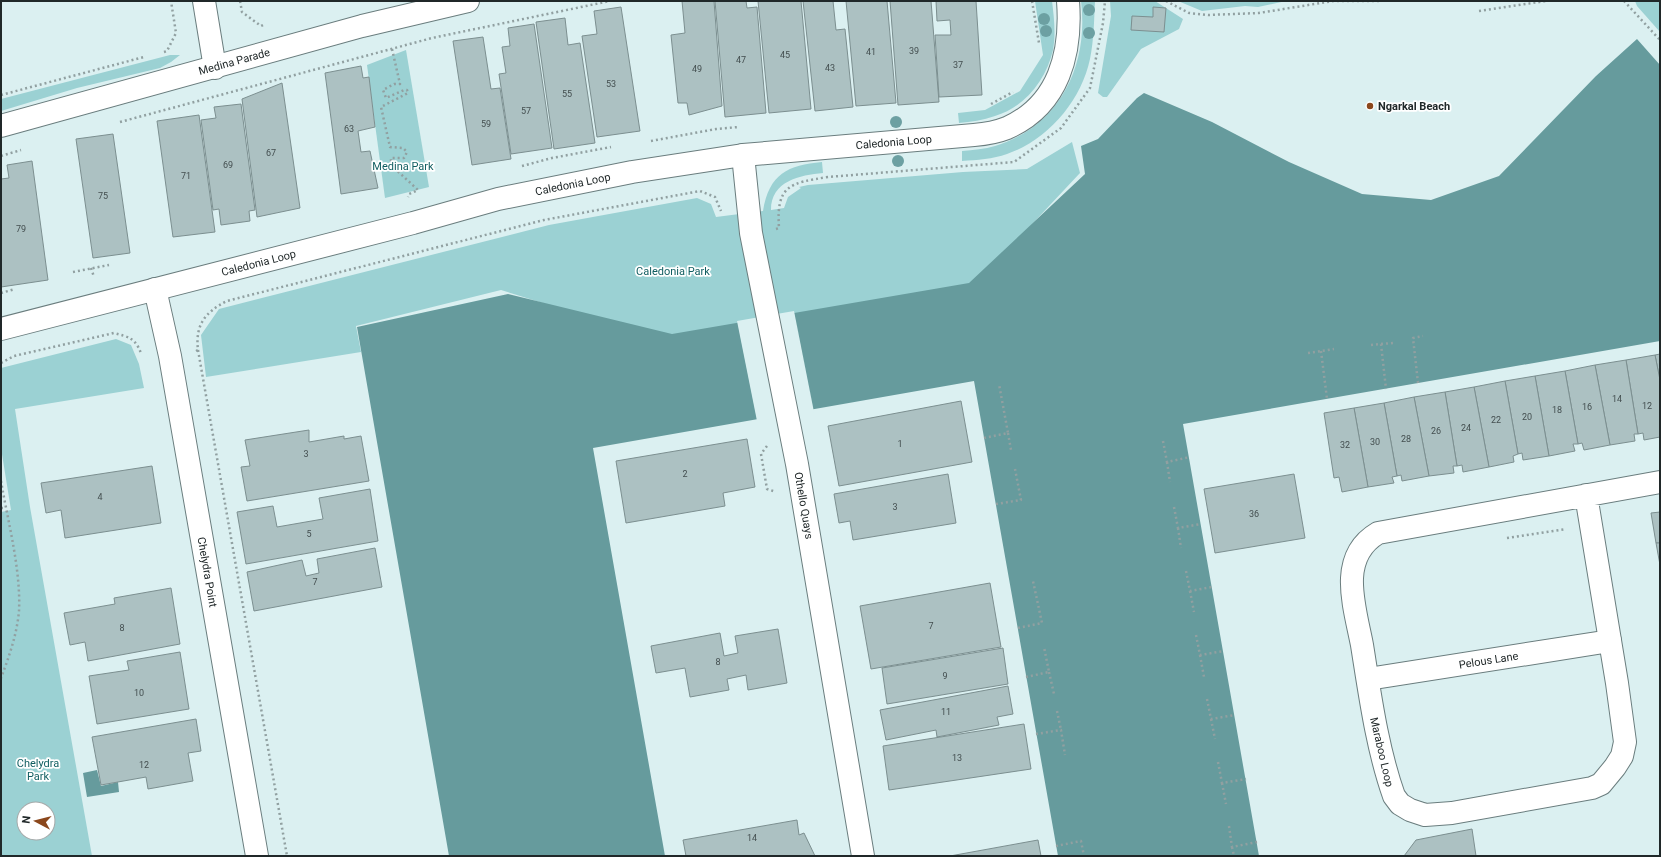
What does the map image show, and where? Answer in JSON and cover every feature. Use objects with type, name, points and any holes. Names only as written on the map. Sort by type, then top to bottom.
[{"type":"street","points":[[204,1],[215,68]]},
{"type":"street","name":"Medina Parade","points":[[1,126],[215,68],[362,26],[468,1]]},
{"type":"street","name":"Caledonia Loop","points":[[1,329],[413,223],[498,199],[632,172],[743,155],[994,132],[1007,128],[1020,121],[1033,111],[1057,82],[1063,65],[1067,46],[1069,26],[1068,1]]},
{"type":"street","name":"Othello Quays","points":[[743,155],[751,233],[797,464],[863,856]]},
{"type":"street","name":"Chelydra Point","points":[[155,289],[170,356],[257,856]]},
{"type":"street","name":"Maraboo Loop","points":[[1586,495],[1625,742],[1622,756],[1607,778],[1601,784],[1592,788],[1452,813],[1425,815],[1410,810],[1400,804],[1394,796],[1374,716],[1354,601],[1352,579],[1355,560],[1361,547],[1369,538],[1378,533],[1586,495],[1660,482]]},
{"type":"street","name":"Pelous Lane","points":[[1368,679],[1610,641]]},
{"type":"path","points":[[159,53],[166,51],[176,33],[171,1]]},
{"type":"path","points":[[240,1],[242,12],[261,26],[269,24]]},
{"type":"path","points":[[119,123],[268,84],[392,49],[482,27],[528,20],[610,1]]},
{"type":"path","points":[[1166,1],[1189,13],[1208,15],[1259,13],[1333,1],[1379,1]]},
{"type":"path","points":[[1479,11],[1546,1]]},
{"type":"path","points":[[1624,1],[1660,40]]},
{"type":"path","points":[[392,49],[400,84],[394,84],[383,90],[386,98],[404,90],[407,90],[408,93],[381,107],[390,147],[403,148],[408,152],[404,158],[391,158],[390,164],[418,190],[409,194],[409,203]]},
{"type":"path","points":[[1,95],[152,55]]},
{"type":"path","points":[[1,156],[23,149]]},
{"type":"path","points":[[287,856],[198,350],[196,337],[203,320],[214,307],[227,301],[365,267],[544,220],[700,191],[715,197],[722,218]]},
{"type":"path","points":[[73,272],[109,265]]},
{"type":"path","points":[[91,268],[94,277]]},
{"type":"path","points":[[1,293],[15,289]]},
{"type":"path","points":[[1,363],[14,356],[114,333],[129,337],[137,344],[141,355]]},
{"type":"path","points":[[1418,383],[1413,338],[1423,336]]},
{"type":"path","points":[[1371,345],[1393,343]]},
{"type":"path","points":[[1381,344],[1386,389]]},
{"type":"path","points":[[1308,353],[1334,349]]},
{"type":"path","points":[[194,351],[198,350]]},
{"type":"path","points":[[1321,351],[1327,399]]},
{"type":"path","points":[[999,384],[1011,450]]},
{"type":"path","points":[[984,438],[1008,433]]},
{"type":"path","points":[[1163,441],[1170,482]]},
{"type":"path","points":[[768,443],[761,454],[767,489],[778,492]]},
{"type":"path","points":[[1167,462],[1190,457]]},
{"type":"path","points":[[996,504],[1021,500],[1015,469]]},
{"type":"path","points":[[1,481],[18,583],[19,612],[10,654],[1,678]]},
{"type":"path","points":[[1174,507],[1181,548]]},
{"type":"path","points":[[1,508],[6,508]]},
{"type":"path","points":[[1178,528],[1201,524]]},
{"type":"path","points":[[1502,539],[1570,528]]},
{"type":"path","points":[[1186,571],[1194,612]]},
{"type":"path","points":[[1018,628],[1042,623],[1033,581]]},
{"type":"path","points":[[1190,592],[1212,587]]},
{"type":"path","points":[[1196,635],[1204,677]]},
{"type":"path","points":[[1044,646],[1054,694]]},
{"type":"path","points":[[1200,655],[1224,651]]},
{"type":"path","points":[[1026,677],[1049,672]]},
{"type":"path","points":[[1207,698],[1215,739]]},
{"type":"path","points":[[1057,711],[1065,755]]},
{"type":"path","points":[[1211,719],[1235,715]]},
{"type":"path","points":[[1036,734],[1061,730]]},
{"type":"path","points":[[1218,762],[1226,804]]},
{"type":"path","points":[[1222,783],[1246,779]]},
{"type":"path","points":[[1229,826],[1234,856]]},
{"type":"path","points":[[1056,846],[1081,841],[1084,856]]},
{"type":"path","points":[[1232,847],[1257,842]]},
{"type":"green space","points":[[1035,1],[1052,1],[1054,26],[1053,50],[1050,61],[1039,82],[1025,99],[1006,112],[986,119],[959,123],[958,113],[985,110],[1020,91],[1043,55]]},
{"type":"green space","points":[[1081,1],[1095,1],[1093,37],[1086,75],[1071,104],[1049,129],[1022,148],[996,157],[962,161],[962,151],[995,146],[1018,137],[1037,124],[1053,108],[1065,90],[1074,70],[1080,48],[1082,25]]},
{"type":"green space","points":[[1110,1],[1155,1],[1183,19],[1179,29],[1141,49],[1107,97],[1103,97],[1098,93],[1111,16]]},
{"type":"green space","points":[[1178,1],[1286,1],[1258,7],[1245,6],[1202,11]]},
{"type":"green space","points":[[1635,1],[1660,1],[1660,32],[1637,6]]},
{"type":"green space","name":"Medina Park","points":[[406,50],[429,187],[385,198],[367,65]]},
{"type":"green space","points":[[170,55],[180,55],[160,68],[77,88],[1,111],[1,99]]},
{"type":"green space","name":"Caledonia Park","points":[[1072,142],[1080,173],[972,288],[669,342],[501,290],[356,326],[361,352],[206,377],[201,335],[219,309],[549,225],[697,198],[711,204],[716,217],[763,211],[766,198],[775,180],[790,169],[810,163],[822,162],[823,173],[788,181],[776,192],[772,200],[771,210],[784,208],[788,197],[801,188],[799,187],[808,185],[963,172],[1027,169]]},
{"type":"green space","name":"Chelydra Park","points":[[116,339],[131,345],[139,364],[144,388],[15,409],[30,507],[92,856],[1,856],[1,512],[11,510],[1,448],[1,368]]},
{"type":"shaded area","points":[[1637,39],[1660,65],[1660,341],[1183,424],[1259,856],[1058,856],[974,381],[593,448],[665,856],[449,856],[357,327],[508,294],[672,334],[969,283],[1085,174],[1081,146],[1098,139],[1137,98],[1144,93],[1212,122],[1289,162],[1362,194],[1431,200],[1499,176],[1596,76]]},
{"type":"shaded area","points":[[97,770],[101,786],[118,782],[119,792],[87,797],[83,773]]},
{"type":"pier","points":[[794,311],[814,412],[757,421],[737,321]]},
{"type":"building","points":[[682,1],[714,1],[722,106],[689,115],[687,103],[678,103],[671,35],[685,33]]},
{"type":"building","points":[[715,1],[746,1],[747,8],[757,7],[766,113],[725,117]]},
{"type":"building","points":[[758,1],[801,1],[811,109],[769,113]]},
{"type":"building","points":[[803,1],[833,1],[836,30],[845,29],[853,107],[815,111]]},
{"type":"building","points":[[846,1],[887,1],[896,103],[856,106]]},
{"type":"building","points":[[890,1],[931,1],[939,102],[898,105]]},
{"type":"building","points":[[936,1],[976,1],[982,95],[939,97],[935,35],[951,35],[950,20],[937,21]]},
{"type":"building","points":[[621,7],[640,131],[597,137],[582,36],[597,34],[594,11]]},
{"type":"building","points":[[1153,7],[1166,8],[1164,32],[1131,30],[1132,16],[1153,17]]},
{"type":"building","points":[[565,18],[568,45],[580,43],[595,143],[554,149],[536,22]]},
{"type":"building","points":[[534,24],[552,148],[511,154],[499,74],[506,73],[502,47],[510,46],[508,28]]},
{"type":"building","points":[[483,37],[491,89],[500,88],[511,159],[472,165],[453,41]]},
{"type":"building","points":[[361,66],[363,78],[369,77],[375,127],[358,131],[361,152],[370,151],[378,188],[341,194],[325,73]]},
{"type":"building","points":[[282,83],[300,208],[257,217],[242,99]]},
{"type":"building","points":[[241,104],[255,210],[249,211],[250,221],[221,225],[219,209],[213,210],[201,120],[216,118],[214,107]]},
{"type":"building","points":[[199,115],[215,232],[173,237],[157,121]]},
{"type":"building","points":[[113,134],[130,253],[93,258],[76,139]]},
{"type":"building","points":[[32,161],[48,280],[1,287],[1,179],[9,178],[7,165]]},
{"type":"building","points":[[1660,354],[1660,380],[1655,355]]},
{"type":"building","points":[[1655,355],[1660,380],[1660,437],[1644,440],[1643,433],[1638,434],[1626,360]]},
{"type":"building","points":[[1626,360],[1638,434],[1634,434],[1635,441],[1610,445],[1595,365]]},
{"type":"building","points":[[1595,365],[1610,445],[1584,450],[1582,443],[1578,444],[1565,371]]},
{"type":"building","points":[[1565,371],[1578,444],[1573,444],[1575,451],[1549,456],[1535,376]]},
{"type":"building","points":[[1535,376],[1549,456],[1523,460],[1522,453],[1518,454],[1505,381]]},
{"type":"building","points":[[1505,381],[1518,454],[1513,456],[1514,462],[1489,467],[1474,387]]},
{"type":"building","points":[[1474,387],[1489,467],[1463,472],[1462,465],[1457,466],[1445,392]]},
{"type":"building","points":[[1445,392],[1457,466],[1453,466],[1454,473],[1429,476],[1414,397]]},
{"type":"building","points":[[1414,397],[1429,476],[1402,481],[1401,475],[1397,476],[1384,403]]},
{"type":"building","points":[[961,401],[972,462],[839,486],[828,426]]},
{"type":"building","points":[[1384,403],[1397,476],[1392,477],[1394,483],[1368,487],[1354,408]]},
{"type":"building","points":[[1354,408],[1368,487],[1342,492],[1339,477],[1334,478],[1324,413]]},
{"type":"building","points":[[309,430],[309,442],[344,436],[344,439],[361,436],[369,481],[247,501],[241,467],[250,466],[245,440]]},
{"type":"building","points":[[747,439],[755,487],[723,493],[725,506],[626,523],[616,461]]},
{"type":"building","points":[[152,466],[161,523],[65,538],[61,510],[46,513],[41,483]]},
{"type":"building","points":[[948,474],[956,523],[853,540],[850,521],[839,523],[834,494]]},
{"type":"building","points":[[1294,474],[1305,538],[1215,553],[1204,489]]},
{"type":"building","points":[[370,489],[378,541],[246,564],[237,512],[273,506],[277,527],[323,519],[319,498]]},
{"type":"building","points":[[1660,512],[1660,543],[1656,543],[1651,513]]},
{"type":"building","points":[[1656,543],[1660,543],[1660,565]]},
{"type":"building","points":[[375,548],[382,587],[254,611],[247,572],[302,560],[306,576],[319,573],[317,559]]},
{"type":"building","points":[[990,583],[1001,647],[871,669],[860,606]]},
{"type":"building","points":[[171,588],[180,644],[88,661],[85,642],[70,645],[64,613],[115,604],[114,598]]},
{"type":"building","points":[[778,629],[787,683],[748,690],[746,675],[727,679],[729,690],[690,697],[685,668],[656,673],[651,646],[720,633],[724,656],[738,653],[735,636]]},
{"type":"building","points":[[1003,648],[1008,684],[887,704],[882,668]]},
{"type":"building","points":[[180,652],[189,709],[97,724],[89,676],[129,670],[127,661]]},
{"type":"building","points":[[1008,686],[1013,714],[997,717],[999,725],[937,737],[936,730],[886,740],[880,710]]},
{"type":"building","points":[[196,719],[201,751],[188,753],[193,781],[148,789],[146,777],[101,785],[92,737]]},
{"type":"building","points":[[1024,724],[1031,769],[889,790],[883,746]]},
{"type":"building","points":[[797,820],[799,835],[804,833],[815,856],[686,856],[683,840]]},
{"type":"building","points":[[1472,829],[1476,856],[1404,856],[1416,840]]},
{"type":"building","points":[[1038,840],[1041,856],[950,856]]},
{"type":"place","name":"Ngarkal Beach","points":[[1370,106]]}]
